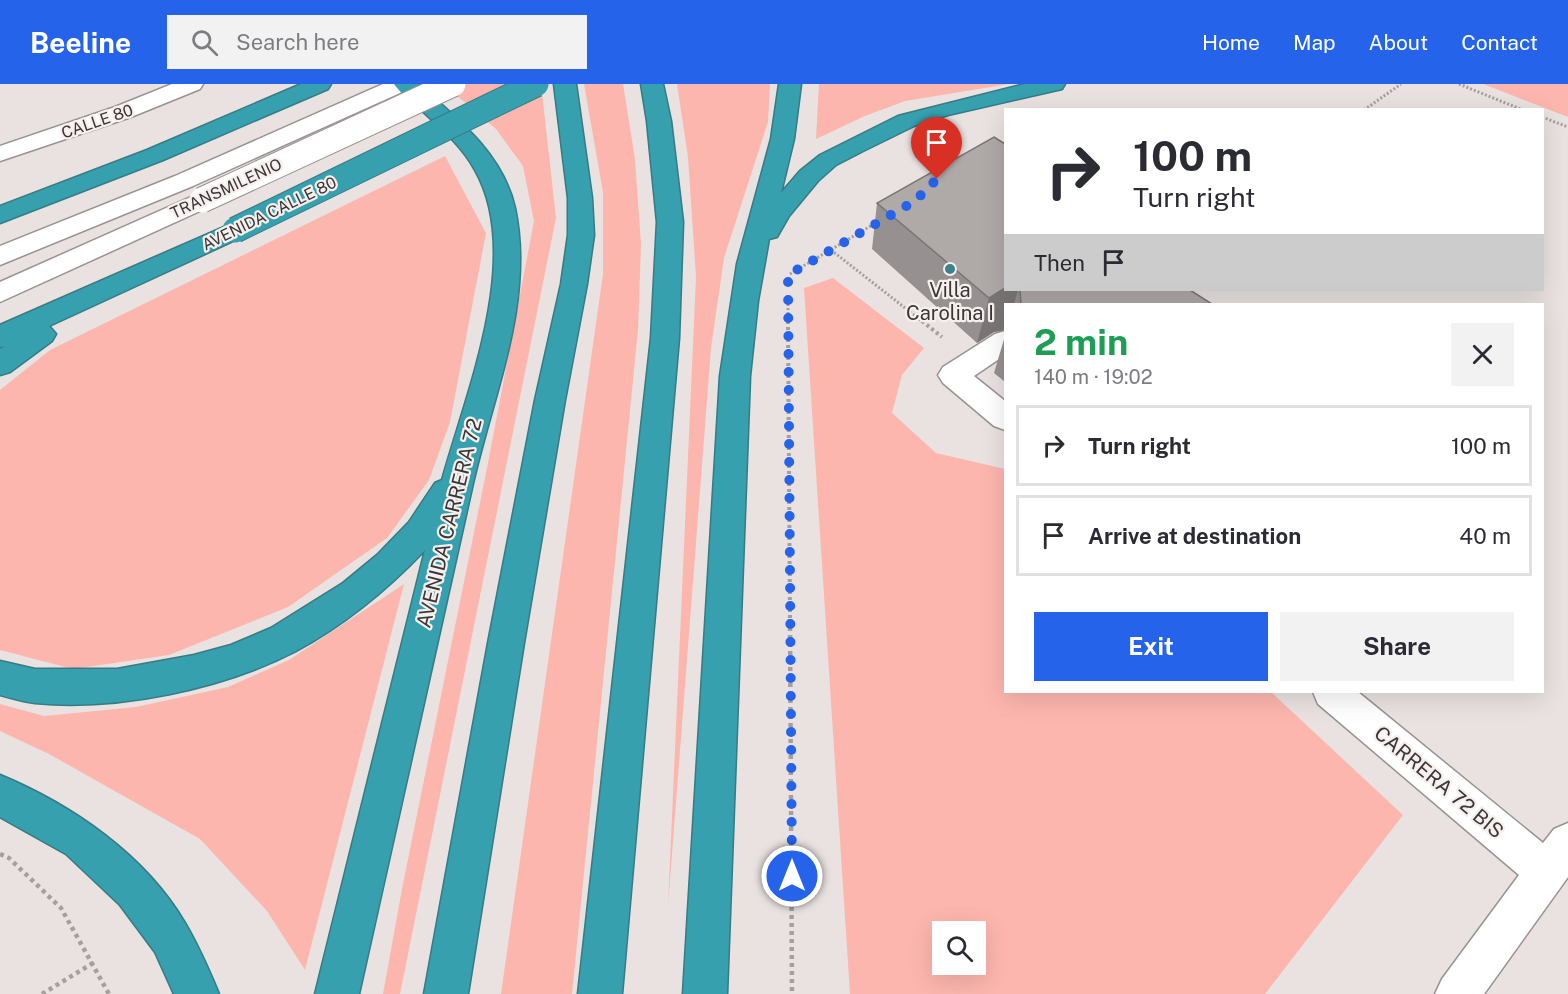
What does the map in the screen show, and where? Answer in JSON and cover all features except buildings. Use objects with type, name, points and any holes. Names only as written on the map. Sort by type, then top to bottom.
[{"type":"highway","points":[[0,215],[155,155],[320,84]]},
{"type":"highway","name":"AVENIDA CARRERA 72","points":[[337,994],[461,468],[500,321],[507,270],[502,207],[488,170],[477,152],[403,84]]},
{"type":"highway","name":"AVENIDA CALLE 80","points":[[0,337],[235,230],[536,84]]},
{"type":"highway","points":[[446,994],[506,643],[582,235],[580,198],[565,84]]},
{"type":"highway","points":[[600,994],[665,338],[670,222],[659,121],[652,84]]},
{"type":"highway","points":[[705,994],[735,376],[749,264],[782,151],[790,84]]},
{"type":"highway","points":[[749,264],[778,212],[809,176],[828,160],[906,121],[951,107],[1054,84]]},
{"type":"highway","points":[[0,364],[54,325],[132,277]]},
{"type":"highway","points":[[0,678],[35,686],[117,686],[194,672],[225,663],[284,639],[355,594],[389,565],[421,532],[461,468]]},
{"type":"highway","points":[[0,795],[80,840],[135,890],[170,937],[197,994]]},
{"type":"street","name":"CALLE 80","points":[[0,154],[123,112],[192,84]]},
{"type":"street","name":"TRANSMILENIO","points":[[0,256],[184,181],[403,84]]},
{"type":"street","name":"TRANSMILENIO","points":[[0,293],[453,84]]},
{"type":"street","points":[[1004,342],[963,368],[1004,417]]},
{"type":"street","name":"CARRERA 72 BIS","points":[[1332,693],[1557,858]]},
{"type":"street","points":[[1456,994],[1557,858]]},
{"type":"path","points":[[1367,108],[1401,84]]},
{"type":"path","points":[[1459,84],[1518,108]]},
{"type":"path","points":[[1544,118],[1568,128]]},
{"type":"path","points":[[937,179],[946,158],[946,141]]},
{"type":"path","points":[[788,275],[887,216]]},
{"type":"path","points":[[831,250],[963,368]]},
{"type":"path","points":[[788,287],[792,994]]},
{"type":"path","points":[[0,854],[9,858],[61,908],[109,994]]},
{"type":"path","points":[[42,994],[93,963]]},
{"type":"shaded area","points":[[443,84],[541,84],[556,218],[400,994],[383,994],[534,221],[523,166],[496,129]]},
{"type":"shaded area","points":[[584,84],[623,84],[635,159],[641,244],[638,330],[572,994],[501,994],[603,274],[603,192]]},
{"type":"shaded area","points":[[677,84],[770,84],[768,122],[724,258],[711,348],[668,906],[696,277],[688,157]]},
{"type":"shaded area","points":[[819,84],[1009,84],[905,101],[865,116],[816,139]]},
{"type":"shaded area","points":[[1483,84],[1568,84],[1568,117]]},
{"type":"shaded area","points":[[445,156],[486,233],[450,422],[429,480],[387,538],[288,607],[169,655],[73,669],[0,650],[0,390],[50,350]]},
{"type":"shaded area","points":[[833,278],[924,348],[902,375],[892,413],[936,453],[1004,469],[1004,693],[1272,693],[1403,815],[1265,994],[850,994],[804,288]]},
{"type":"shaded area","points":[[404,584],[305,970],[267,911],[200,839],[49,754],[0,731],[0,704],[44,716],[136,707],[228,687],[289,660]]},
{"type":"place","name":"Villa Carolina I","points":[[950,269]]},
{"type":"route","points":[[792,876],[788,275],[915,201],[937,179]]}]
